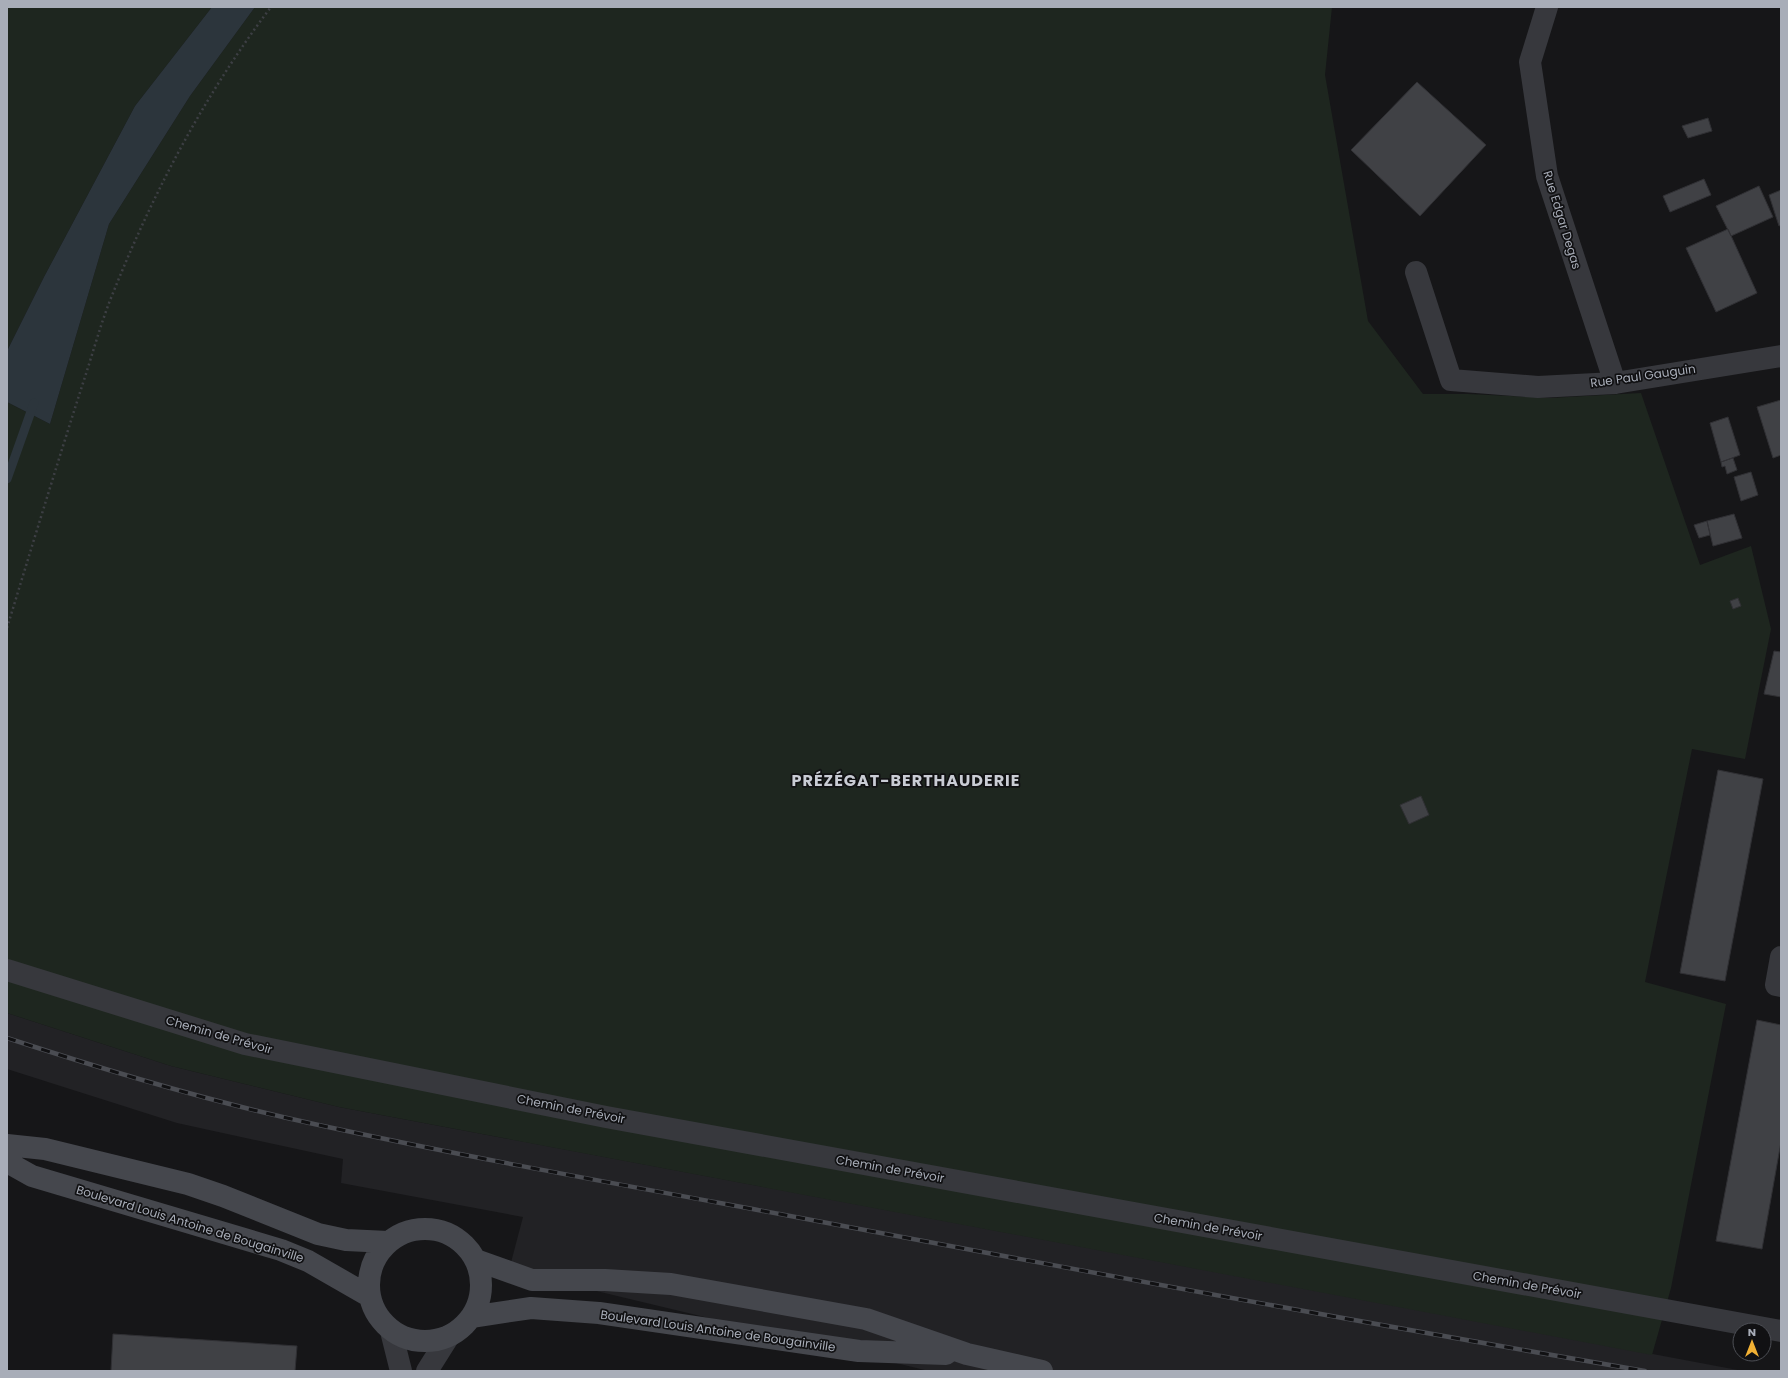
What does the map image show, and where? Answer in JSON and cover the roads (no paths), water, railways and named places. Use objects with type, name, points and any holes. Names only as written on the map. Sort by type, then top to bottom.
[{"type":"main road","points":[[7,1145],[45,1149],[188,1184],[237,1201],[318,1234],[346,1240],[388,1242]]},
{"type":"main road","name":"Boulevard Louis Antoine de Bougainville","points":[[7,1162],[32,1176],[281,1250],[308,1261],[369,1296]]},
{"type":"main road","points":[[426,1228],[446,1232],[464,1244],[476,1260],[480,1274],[481,1290],[478,1304],[471,1318],[461,1328],[449,1336],[429,1341],[410,1340],[391,1331],[381,1321],[374,1309],[369,1296],[368,1281],[371,1266],[378,1252],[388,1242],[406,1231],[426,1228]]},
{"type":"main road","name":"Boulevard Louis Antoine de Bougainville","points":[[476,1260],[532,1280],[605,1280],[671,1284],[866,1319],[967,1354],[1042,1371]]},
{"type":"main road","name":"Boulevard Louis Antoine de Bougainville","points":[[471,1318],[532,1308],[591,1312],[859,1351],[967,1354]]},
{"type":"street","name":"Rue Edgar Degas","points":[[1547,7],[1530,62],[1547,176],[1615,383]]},
{"type":"street","name":"Rue Paul Gauguin","points":[[1416,272],[1451,380],[1538,387],[1615,383],[1781,356]]},
{"type":"street","points":[[1781,957],[1776,985],[1781,986]]},
{"type":"street","name":"Chemin de Prévoir","points":[[7,970],[245,1044],[630,1121],[1781,1331]]},
{"type":"street","points":[[391,1331],[401,1371]]},
{"type":"street","points":[[427,1371],[449,1336]]},
{"type":"waterway","points":[[7,479],[34,403]]},
{"type":"railway","points":[[7,1038],[121,1074],[198,1096],[314,1124],[436,1149],[1117,1277],[1645,1371]]},
{"type":"district","name":"PRÉZÉGAT-BERTHAUDERIE","points":[[906,780]]}]
